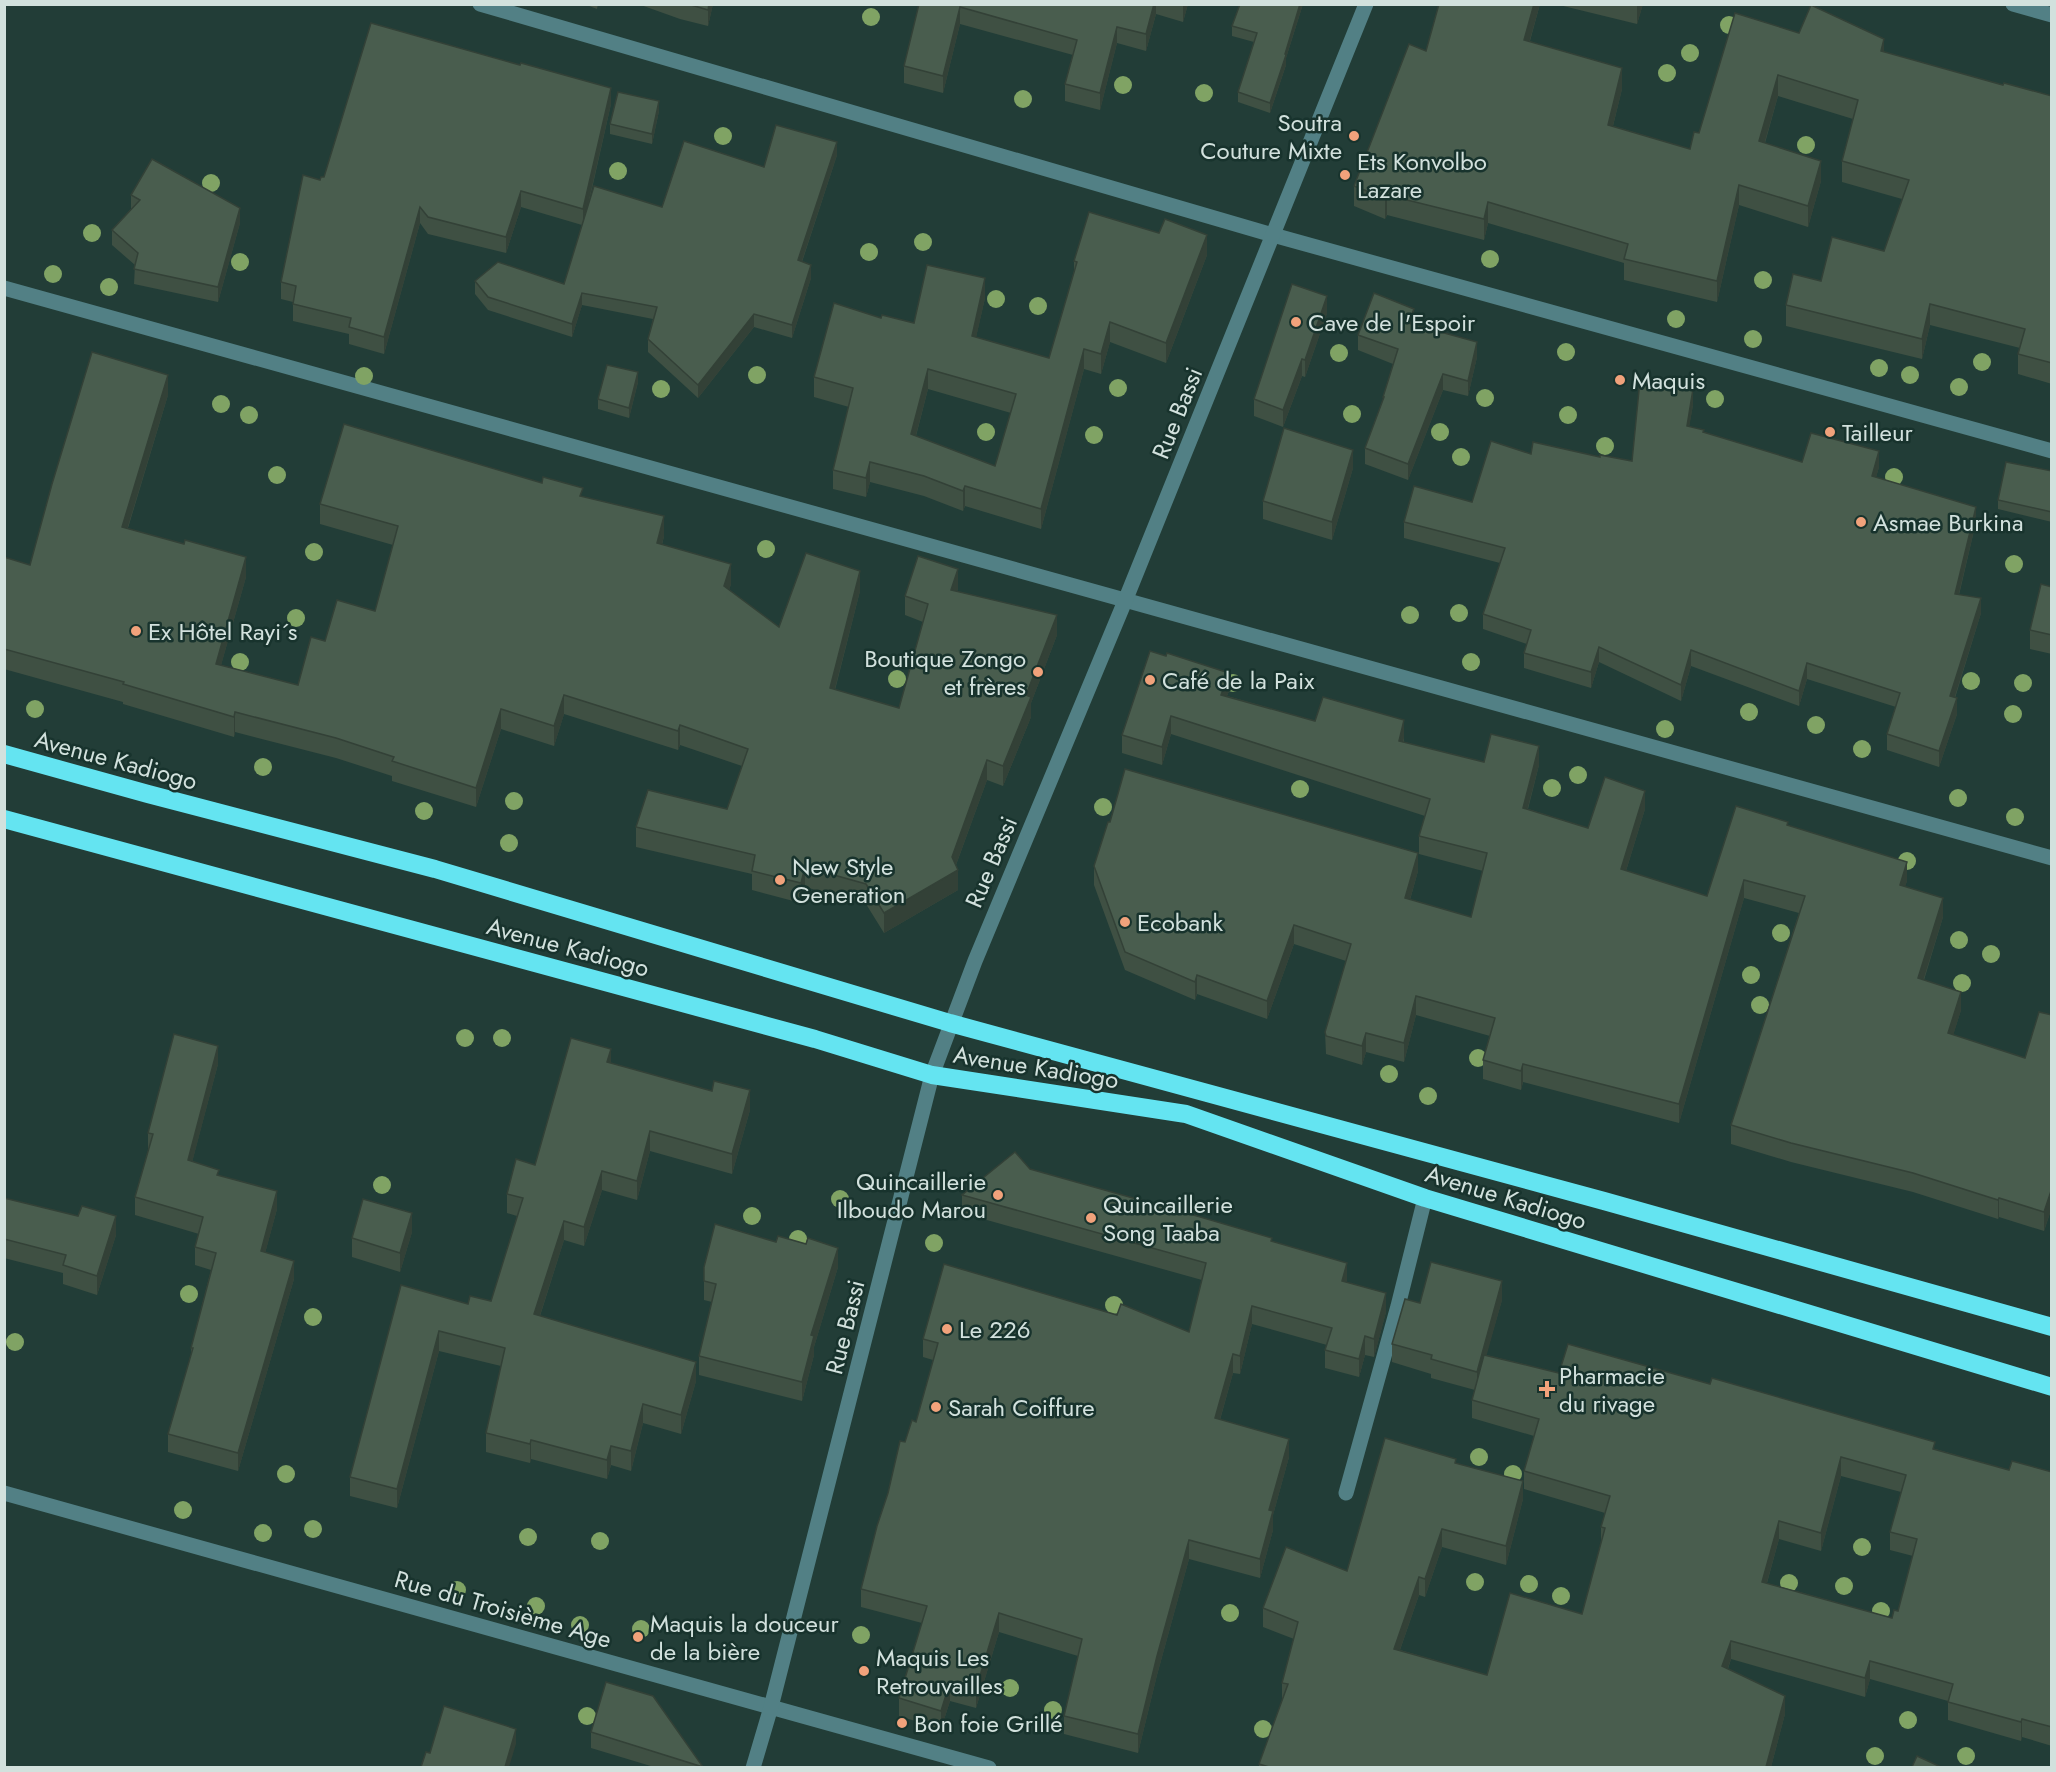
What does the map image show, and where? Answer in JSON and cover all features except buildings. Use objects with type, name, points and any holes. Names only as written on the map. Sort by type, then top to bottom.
[{"type":"highway","name":"Avenue Kadiogo","points":[[4,754],[435,869],[950,1023],[1548,1186],[2052,1327]]},
{"type":"highway","name":"Avenue Kadiogo","points":[[4,819],[815,1039],[932,1075],[1186,1114],[1425,1198],[2052,1388]]},
{"type":"street","points":[[480,4],[1273,235],[2052,451]]},
{"type":"street","name":"Rue Bassi","points":[[753,1767],[771,1707],[932,1075],[950,1023],[1125,601],[1366,4]]},
{"type":"street","points":[[2013,4],[2052,15]]},
{"type":"street","points":[[4,288],[2052,858]]},
{"type":"street","points":[[1346,1493],[1398,1306],[1425,1198]]},
{"type":"street","name":"Rue du Troisième Age","points":[[4,1493],[989,1767]]},
{"type":"place","name":"Soutra Couture Mixte","points":[[1354,136]]},
{"type":"place","name":"Ets Konvolbo Lazare","points":[[1345,175]]},
{"type":"place","name":"Cave de l'Espoir","points":[[1296,322]]},
{"type":"place","name":"Maquis","points":[[1620,380]]},
{"type":"place","name":"Tailleur","points":[[1830,432]]},
{"type":"place","name":"Asmae Burkina","points":[[1861,522]]},
{"type":"place","name":"Ex Hôtel Rayi´s","points":[[136,631]]},
{"type":"place","name":"Boutique Zongo et frères","points":[[1038,672]]},
{"type":"place","name":"Café de la Paix","points":[[1150,680]]},
{"type":"place","name":"New Style Generation","points":[[780,880]]},
{"type":"place","name":"Ecobank","points":[[1125,922]]},
{"type":"place","name":"Quincaillerie Ilboudo Marou","points":[[998,1195]]},
{"type":"place","name":"Quincaillerie Song Taaba","points":[[1091,1218]]},
{"type":"place","name":"Le 226","points":[[947,1329]]},
{"type":"place","name":"Pharmacie du rivage","points":[[1547,1389]]},
{"type":"place","name":"Sarah Coiffure","points":[[936,1407]]},
{"type":"place","name":"Maquis la douceur de la bière","points":[[638,1637]]},
{"type":"place","name":"Maquis Les Retrouvailles","points":[[864,1671]]},
{"type":"place","name":"Bon foie Grillé","points":[[902,1723]]}]
